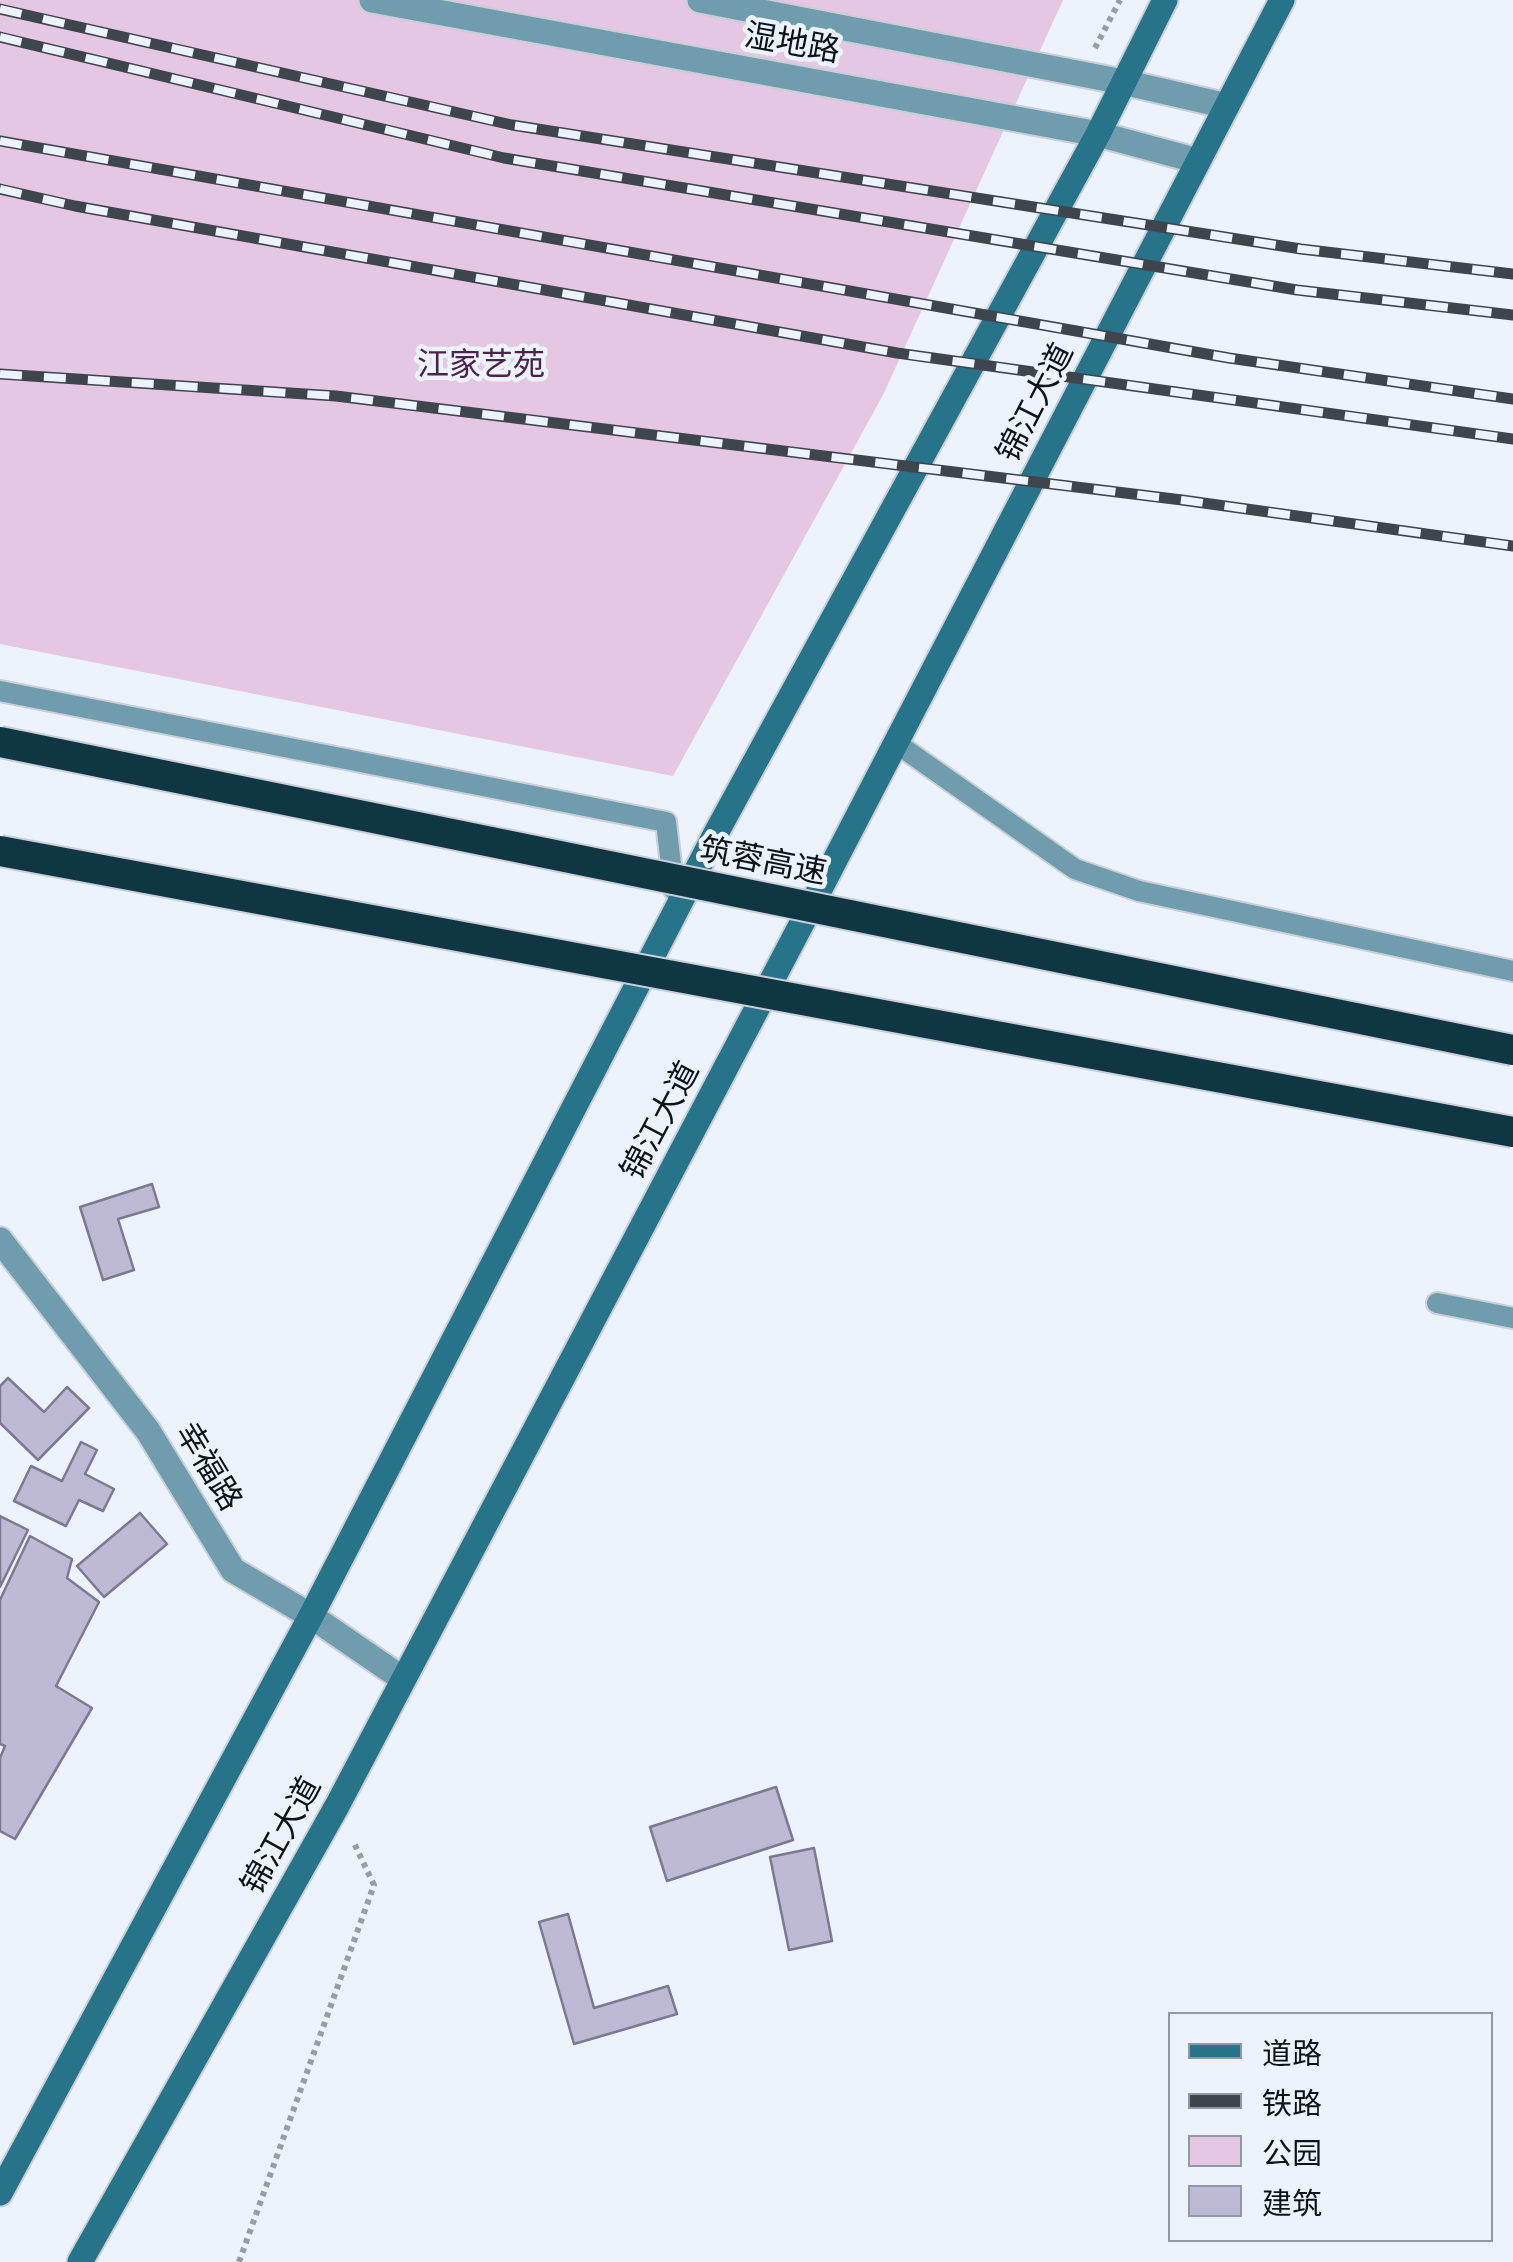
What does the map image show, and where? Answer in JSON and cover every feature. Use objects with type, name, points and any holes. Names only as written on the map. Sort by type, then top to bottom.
[{"type":"highway","name":"筑蓉高速","points":[[0,742],[1513,1050]]},
{"type":"highway","points":[[0,850],[1513,1132]]},
{"type":"main road","points":[[0,2194],[310,1616],[676,912],[1098,134],[1165,0]]},
{"type":"main road","name":"锦江大道","points":[[80,2262],[337,1806],[1282,0]]},
{"type":"street","name":"湿地路","points":[[372,0],[1098,134],[1198,161]]},
{"type":"street","name":"湿地路","points":[[700,0],[1124,82],[1227,106]]},
{"type":"street","name":"幸福路","points":[[0,1240],[148,1432],[233,1570],[403,1679]]},
{"type":"lane","points":[[0,691],[666,822],[676,912]]},
{"type":"lane","points":[[896,743],[1075,870],[1138,891],[1513,971]]},
{"type":"lane","points":[[1437,1303],[1513,1318]]},
{"type":"path","points":[[1082,74],[1120,0]]},
{"type":"path","points":[[239,2262],[374,1885],[337,1806]]},
{"type":"green space","name":"江家艺苑","points":[[0,0],[1063,0],[883,395],[673,776],[0,644]]},
{"type":"building","points":[[152,1184],[159,1207],[118,1219],[134,1270],[103,1280],[80,1207]]},
{"type":"building","points":[[8,1378],[44,1412],[67,1387],[89,1408],[38,1460],[0,1423],[0,1386]]},
{"type":"building","points":[[81,1442],[97,1450],[85,1474],[114,1489],[103,1511],[79,1500],[66,1526],[14,1501],[31,1466],[62,1481]]},
{"type":"building","points":[[140,1513],[167,1544],[104,1597],[77,1566]]},
{"type":"building","points":[[0,1516],[28,1530],[0,1587]]},
{"type":"building","points":[[30,1536],[72,1559],[67,1578],[99,1602],[56,1686],[92,1708],[15,1839],[0,1831],[0,1758],[5,1746],[0,1744],[0,1600]]},
{"type":"building","points":[[776,1787],[793,1840],[667,1881],[650,1827]]},
{"type":"building","points":[[814,1848],[832,1941],[789,1950],[770,1857]]},
{"type":"building","points":[[568,1914],[594,2008],[668,1986],[677,2014],[574,2044],[539,1922]]},
{"type":"railway","points":[[0,9],[512,125],[1301,249],[1513,274]]},
{"type":"railway","points":[[0,37],[504,158],[1297,290],[1513,315]]},
{"type":"railway","points":[[0,141],[1229,358],[1513,399]]},
{"type":"railway","points":[[0,189],[75,206],[897,353],[1513,439]]},
{"type":"railway","points":[[0,374],[336,396],[1182,500],[1513,546]]}]
